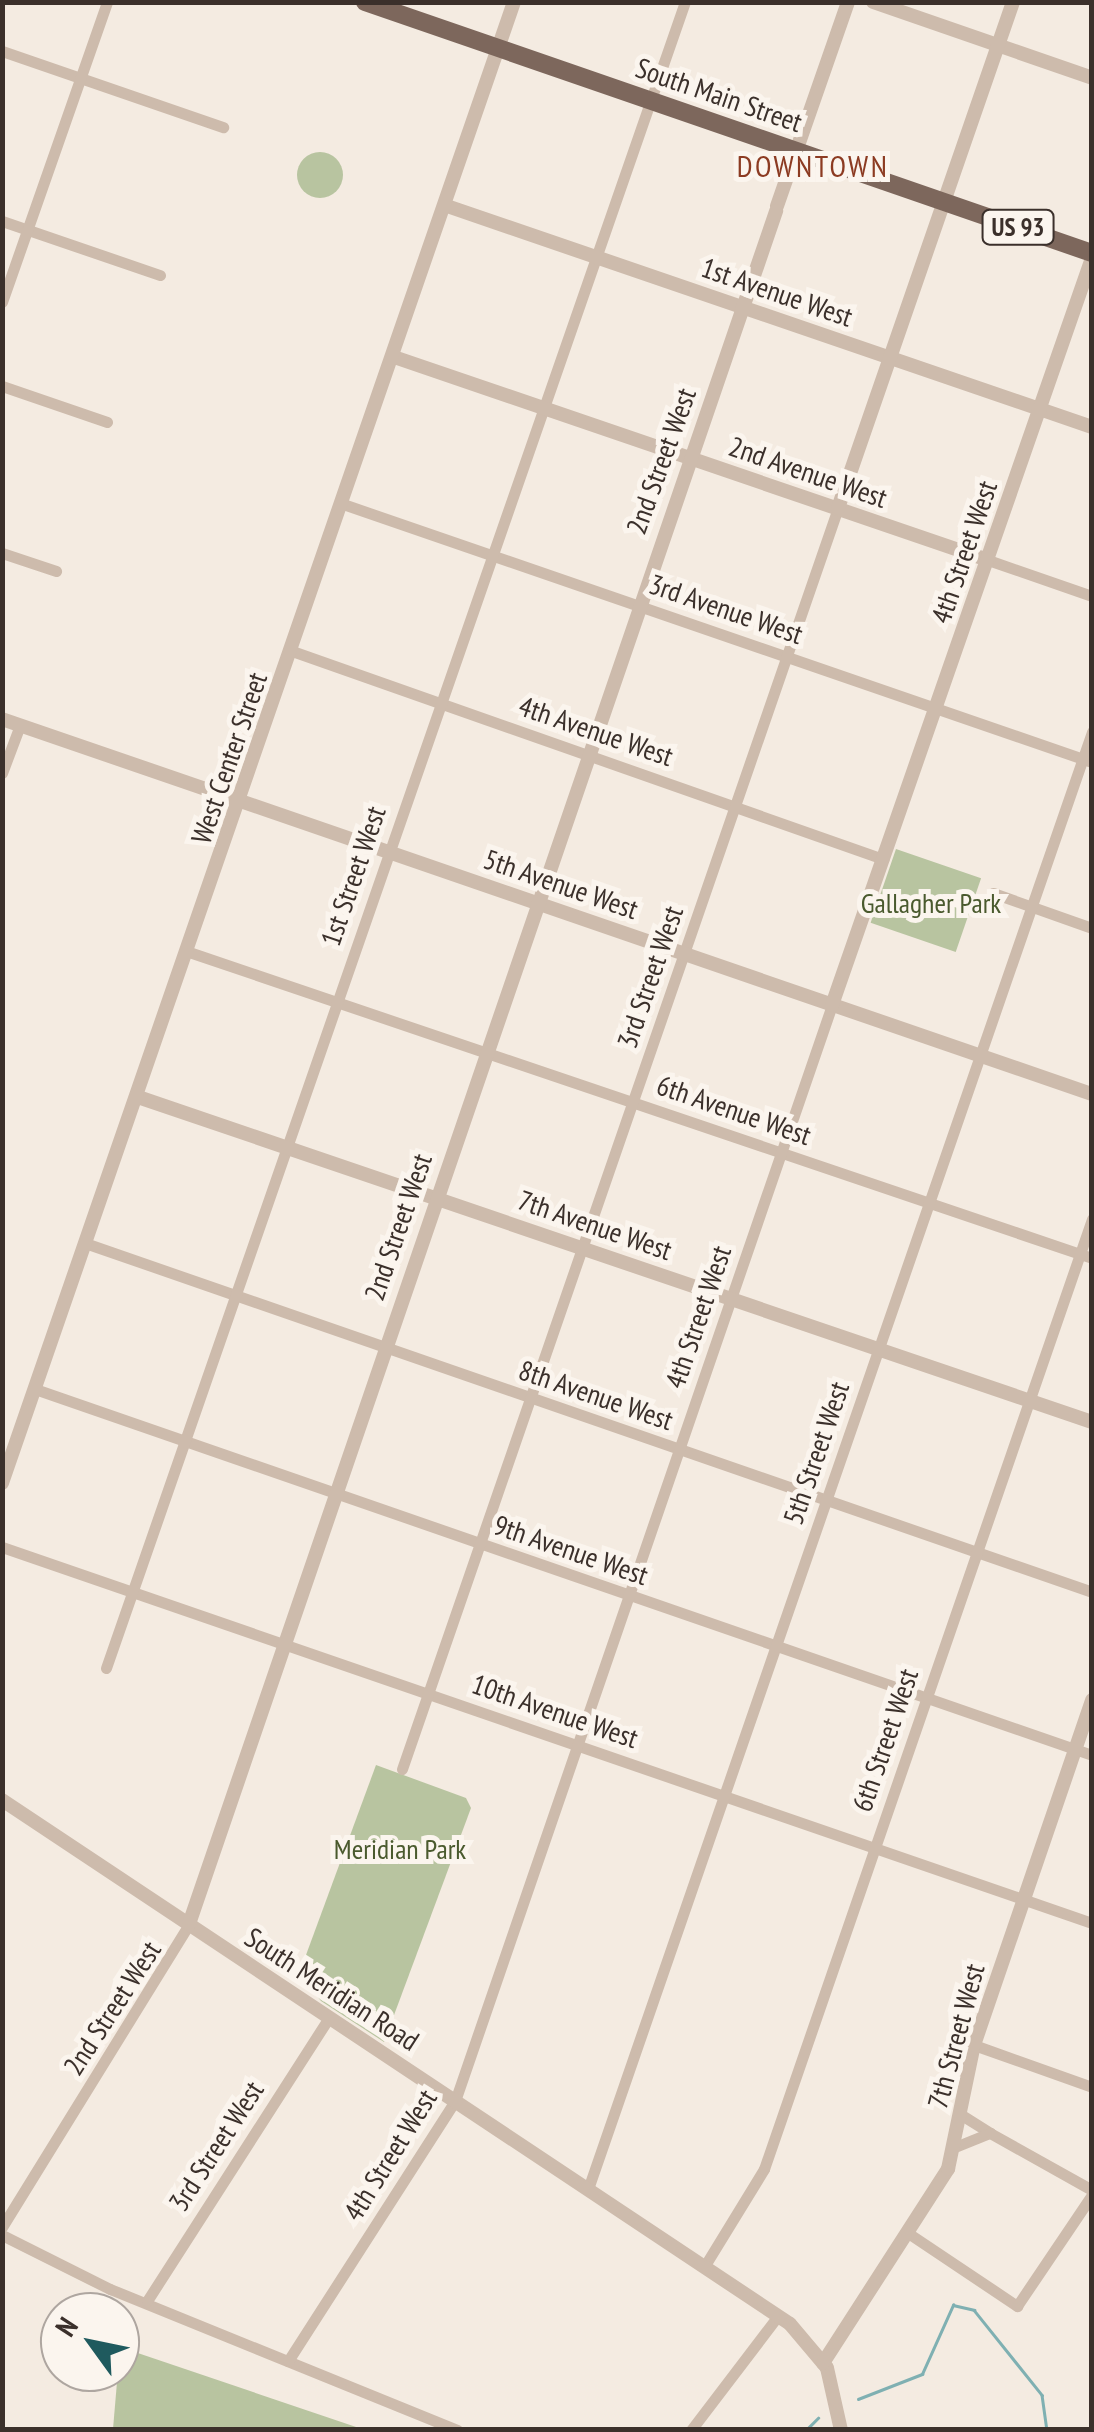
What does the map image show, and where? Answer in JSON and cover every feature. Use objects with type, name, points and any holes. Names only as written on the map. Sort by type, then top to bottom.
[{"type":"main road","name":"US 93","points":[[365,2],[499,49]]},
{"type":"main road","name":"South Main Street","points":[[499,49],[1092,256]]},
{"type":"street","points":[[2,302],[106,2]]},
{"type":"street","name":"West Center Street","points":[[2,1482],[189,952],[514,2]]},
{"type":"street","name":"1st Street West","points":[[106,1668],[541,406],[685,2]]},
{"type":"street","name":"2nd Street West","points":[[2,2227],[189,1924],[281,1644],[848,2]]},
{"type":"street","points":[[873,2],[1092,78]]},
{"type":"street","name":"3rd Street West","points":[[402,1769],[1013,2]]},
{"type":"street","points":[[2,51],[223,128]]},
{"type":"street","name":"1st Avenue West","points":[[447,206],[1092,428]]},
{"type":"street","points":[[2,220],[160,275]]},
{"type":"street","name":"4th Street West","points":[[288,2361],[455,2101],[1092,256]]},
{"type":"street","name":"2nd Avenue West","points":[[394,357],[1092,596]]},
{"type":"street","points":[[2,386],[107,422]]},
{"type":"street","name":"3rd Avenue West","points":[[343,504],[1087,760]]},
{"type":"street","points":[[2,552],[56,571]]},
{"type":"street","name":"4th Avenue West","points":[[292,652],[883,859]]},
{"type":"street","name":"5th Avenue West","points":[[2,719],[1092,1094]]},
{"type":"street","points":[[2,773],[20,725]]},
{"type":"street","name":"5th Street West","points":[[588,2189],[1031,907],[1087,760],[1092,732]]},
{"type":"street","points":[[993,893],[1092,928]]},
{"type":"street","name":"6th Avenue West","points":[[189,952],[1085,1256]]},
{"type":"street","name":"7th Avenue West","points":[[138,1097],[1092,1422]]},
{"type":"street","name":"6th Street West","points":[[704,2267],[764,2169],[1029,1401],[1085,1256],[1092,1219]]},
{"type":"street","name":"8th Avenue West","points":[[86,1243],[1092,1592]]},
{"type":"street","name":"9th Avenue West","points":[[35,1389],[182,1444],[1092,1755]]},
{"type":"street","name":"10th Avenue West","points":[[2,1546],[1092,1923]]},
{"type":"street","name":"7th Street West","points":[[824,2362],[911,2235],[954,2147],[974,2045],[1092,1700]]},
{"type":"street","name":"South Meridian Road","points":[[2,1800],[778,2316],[824,2362]]},
{"type":"street","name":"3rd Street West","points":[[146,2302],[328,2018]]},
{"type":"street","points":[[974,2045],[1092,2087]]},
{"type":"street","points":[[911,2235],[1017,2306],[1092,2193],[960,2114]]},
{"type":"street","points":[[954,2147],[990,2133]]},
{"type":"street","points":[[2,2235],[146,2302],[458,2430]]},
{"type":"street","points":[[690,2430],[778,2316]]},
{"type":"street","points":[[824,2362],[841,2430]]},
{"type":"green space","points":[[320,152],[336,159],[343,175],[336,191],[320,198],[304,191],[297,175],[304,159]]},
{"type":"green space","name":"Gallagher Park","points":[[896,849],[981,878],[956,952],[871,923]]},
{"type":"green space","name":"Meridian Park","points":[[376,1765],[466,1798],[471,1808],[384,2042],[321,2001],[299,1974]]},
{"type":"green space","points":[[140,2354],[362,2429],[113,2429],[116,2392],[140,2392]]},
{"type":"waterway","points":[[858,2399],[922,2374],[953,2305],[974,2310],[1042,2395],[1047,2430]]},
{"type":"waterway","points":[[806,2430],[818,2418]]},
{"type":"district","name":"DOWNTOWN","points":[[813,166]]}]
